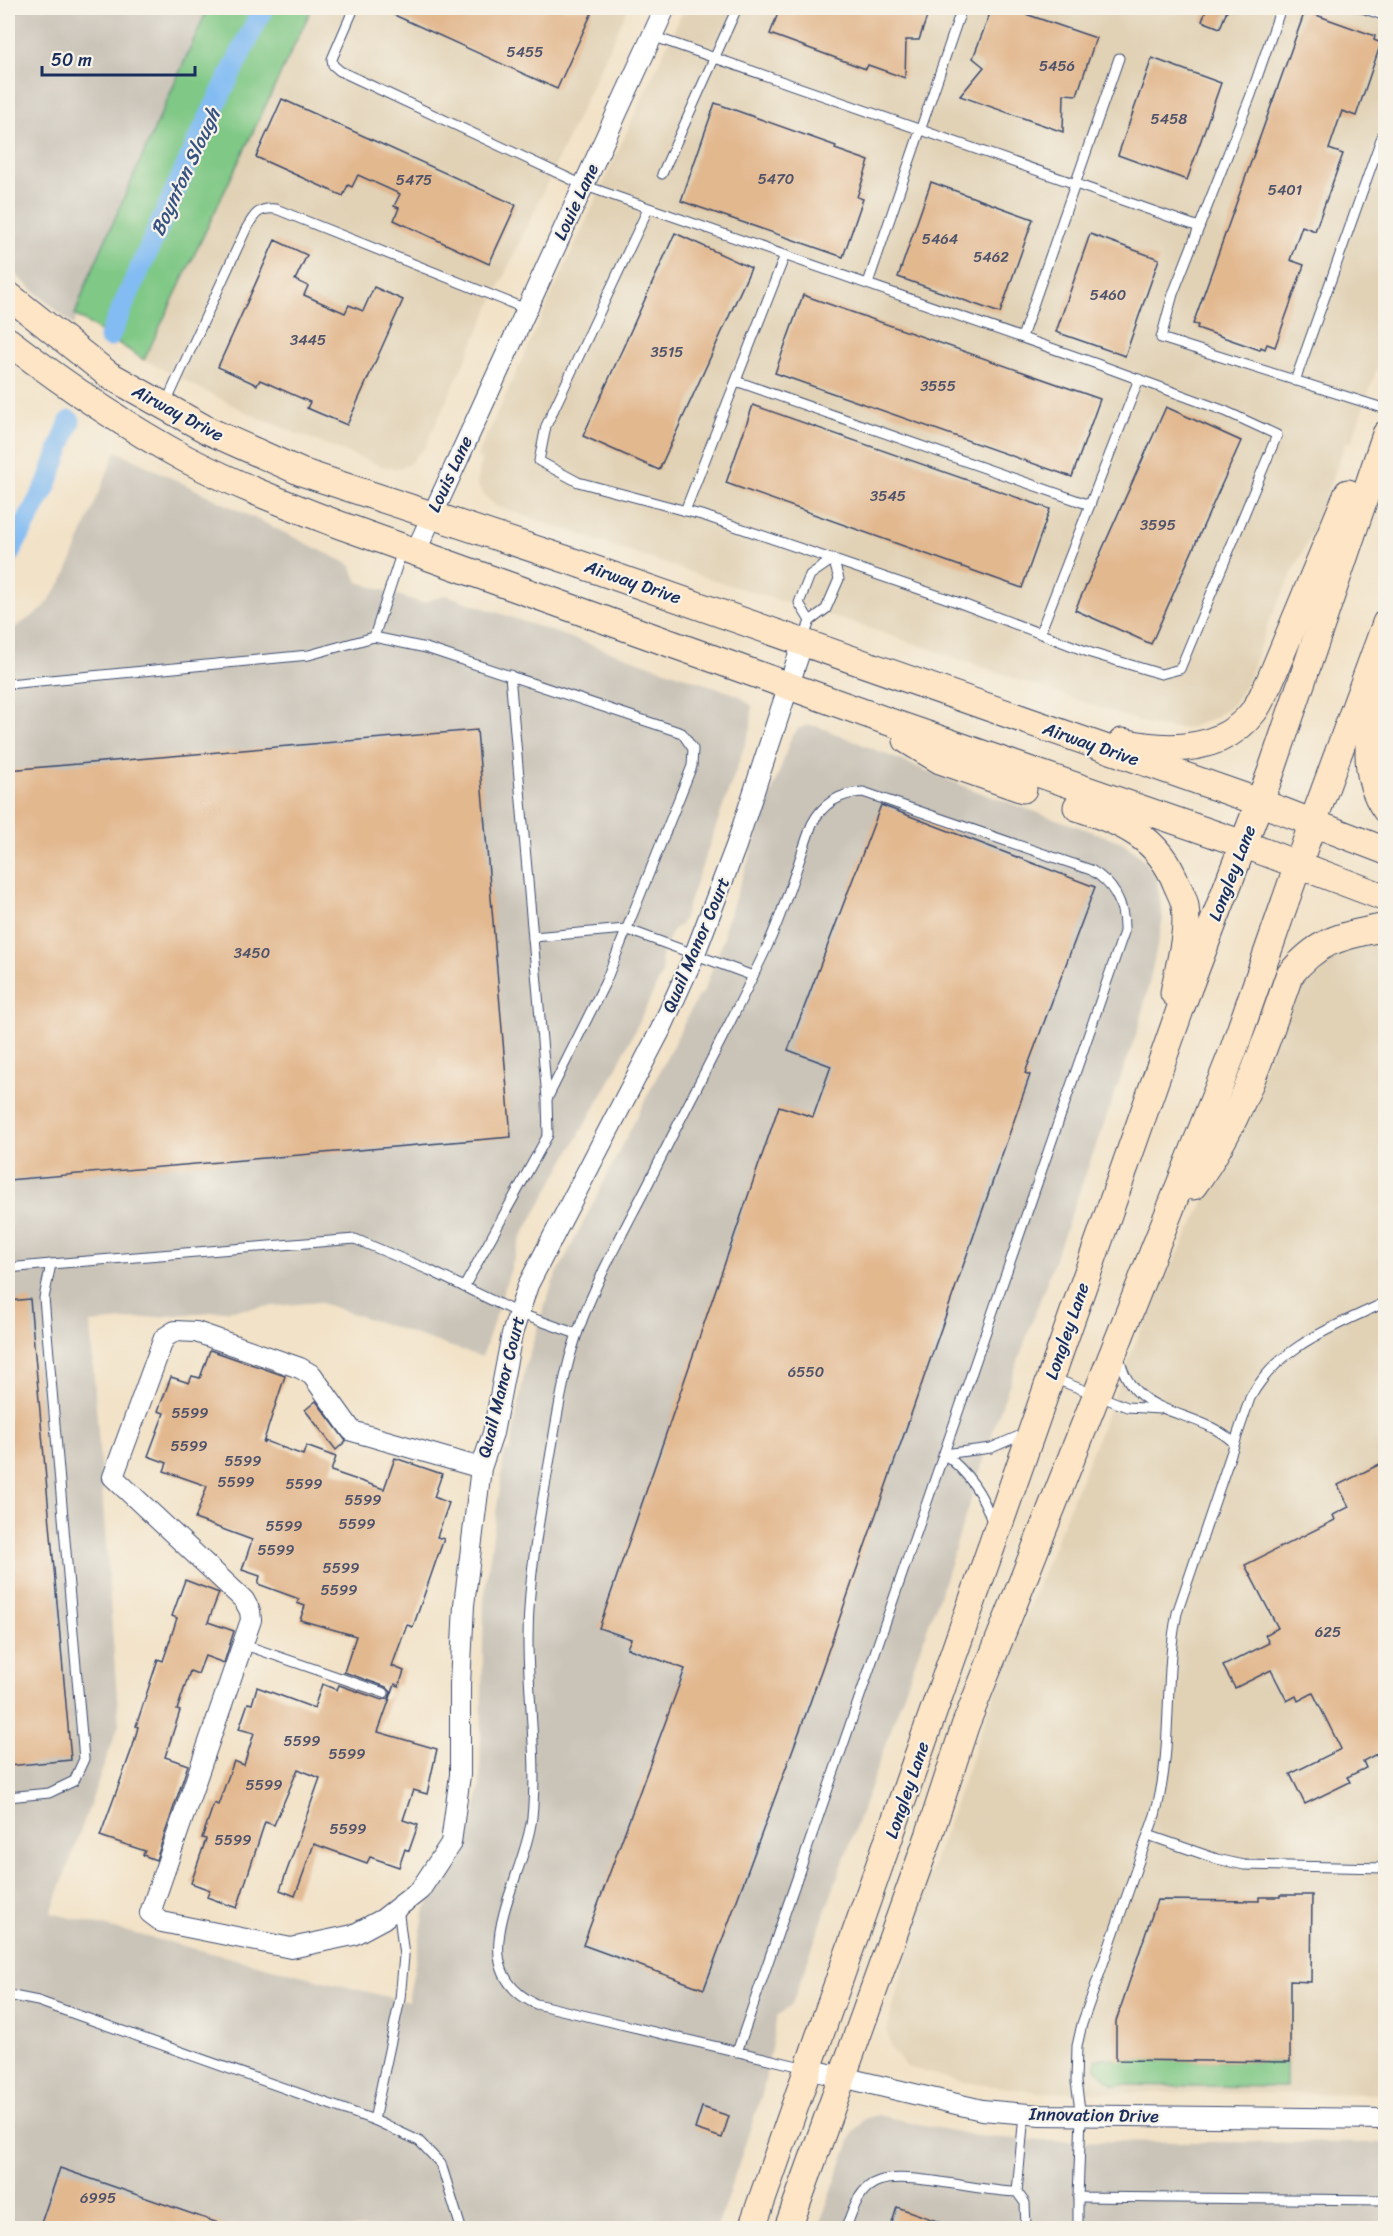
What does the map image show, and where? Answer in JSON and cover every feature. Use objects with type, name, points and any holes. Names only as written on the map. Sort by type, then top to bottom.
[{"type":"main road","name":"Airway Drive","points":[[8,296],[109,375],[209,431],[301,472],[565,559],[806,632],[1039,726],[1259,802],[1386,850]]},
{"type":"main road","name":"Airway Drive","points":[[8,341],[99,407],[188,460],[253,490],[409,551],[884,720],[1243,844],[1386,898]]},
{"type":"main road","points":[[1039,726],[1138,746],[1174,749],[1197,746],[1216,740],[1238,726],[1254,711],[1269,683],[1365,454],[1386,427]]},
{"type":"main road","name":"Longley Lane","points":[[752,2229],[1181,1007],[1259,802],[1386,434]]},
{"type":"main road","name":"Longley Lane","points":[[788,2229],[984,1675],[1170,1218],[1233,1051],[1386,623]]},
{"type":"main road","points":[[1386,640],[1368,750],[1371,780],[1386,810]]},
{"type":"main road","points":[[884,720],[899,735],[940,760],[1105,817],[1128,828],[1150,842],[1166,860],[1185,905],[1185,932],[1157,1080]]},
{"type":"main road","points":[[1170,1218],[1209,1164],[1239,1107],[1289,976],[1303,958],[1324,943],[1341,936],[1386,927]]},
{"type":"street","name":"Louie Lane","points":[[487,396],[664,8]]},
{"type":"street","name":"Louis Lane","points":[[409,551],[432,515],[487,396]]},
{"type":"street","name":"Quail Manor Court","points":[[242,1644],[150,1913],[162,1922],[291,1948],[353,1935],[420,1890],[451,1843],[460,1775],[460,1684],[464,1605],[481,1468],[493,1433],[506,1358],[518,1313],[528,1285],[661,1029],[694,956],[736,846],[806,632]]},
{"type":"street","points":[[242,1644],[251,1620],[250,1611],[244,1600],[113,1477],[164,1338],[175,1331],[196,1332],[300,1368],[312,1375],[352,1431],[481,1468]]},
{"type":"street","name":"Innovation Drive","points":[[808,2069],[982,2110],[1024,2114],[1386,2119]]},
{"type":"lane","points":[[354,8],[332,59],[333,65],[340,71],[583,185],[1139,379],[1225,411],[1277,435],[1180,669],[1161,674],[1091,653],[832,559],[685,511],[578,482],[539,461],[546,426],[648,209]]},
{"type":"lane","points":[[662,174],[737,8]]},
{"type":"lane","points":[[868,283],[962,8]]},
{"type":"lane","points":[[1281,8],[1251,95],[1173,294],[1161,338],[1386,409]]},
{"type":"lane","points":[[1362,8],[1386,16]]},
{"type":"lane","points":[[652,36],[1199,227]]},
{"type":"lane","points":[[1022,337],[1119,58]]},
{"type":"lane","points":[[1295,381],[1386,125]]},
{"type":"lane","points":[[164,407],[246,229],[256,212],[266,208],[526,309]]},
{"type":"lane","points":[[685,511],[785,255]]},
{"type":"lane","points":[[1040,633],[1139,379]]},
{"type":"lane","points":[[735,381],[1090,505]]},
{"type":"lane","points":[[374,637],[409,551]]},
{"type":"lane","points":[[806,632],[826,609],[838,579],[832,559]]},
{"type":"lane","points":[[806,632],[799,603],[810,575],[832,559]]},
{"type":"lane","points":[[8,684],[309,656],[374,637],[426,648],[682,733],[693,749],[692,766],[605,983],[547,1099]]},
{"type":"lane","points":[[464,1287],[548,1135],[547,1099],[510,675]]},
{"type":"lane","points":[[737,2052],[1121,942],[1125,921],[1120,899],[1108,882],[1091,870],[875,794],[852,793],[831,801],[812,824],[775,927],[753,976],[598,1283],[577,1334],[564,1380],[535,1537],[530,1584],[528,1641],[532,1816],[523,1860],[498,1937],[497,1957],[510,1986],[536,2004],[808,2069]]},
{"type":"lane","points":[[533,937],[626,930],[753,976]]},
{"type":"lane","points":[[8,1268],[355,1239],[518,1313],[577,1334]]},
{"type":"lane","points":[[8,1797],[49,1793],[74,1781],[84,1759],[44,1298],[51,1264]]},
{"type":"lane","points":[[1078,2229],[1080,2116],[1076,2089],[1077,2046],[1082,2024],[1159,1801],[1165,1768],[1172,1644],[1177,1613],[1250,1398],[1273,1365],[1302,1343],[1386,1302]]},
{"type":"lane","points":[[1118,1347],[1124,1372],[1132,1387],[1142,1398],[1162,1409],[1217,1428],[1234,1443]]},
{"type":"lane","points":[[1051,1377],[1135,1409],[1162,1409]]},
{"type":"lane","points":[[944,1454],[991,1448],[1033,1429]]},
{"type":"lane","points":[[944,1454],[963,1471],[981,1494],[993,1523],[995,1538]]},
{"type":"lane","points":[[242,1644],[384,1693]]},
{"type":"lane","points":[[1148,1835],[1217,1859],[1244,1865],[1386,1868]]},
{"type":"lane","points":[[374,2120],[400,1999],[404,1956],[398,1906]]},
{"type":"lane","points":[[8,1995],[38,2001],[374,2120],[419,2141],[441,2164],[460,2229]]},
{"type":"lane","points":[[1024,2114],[1017,2192],[1025,2203],[1026,2229]]},
{"type":"lane","points":[[846,2229],[854,2205],[866,2190],[878,2181],[901,2178],[1017,2192]]},
{"type":"lane","points":[[1078,2197],[1386,2200]]},
{"type":"shaded area","points":[[8,8],[227,8],[73,325],[8,268]]},
{"type":"shaded area","points":[[312,8],[628,8],[425,447],[408,465],[395,469],[381,466],[260,419],[144,360]]},
{"type":"shaded area","points":[[684,8],[1385,8],[1385,346],[1351,443],[1346,442],[1314,528],[1268,624],[1246,685],[1233,704],[1214,718],[1189,728],[1150,725],[860,625],[722,583],[496,506],[484,495],[477,485],[481,459],[477,457]]},
{"type":"shaded area","points":[[116,451],[351,565],[358,582],[422,603],[446,595],[738,695],[752,706],[751,728],[681,925],[673,929],[661,957],[663,972],[613,1075],[521,1238],[482,1357],[318,1302],[90,1323],[119,1724],[51,1913],[408,2002],[425,1909],[455,1867],[475,1817],[480,1785],[484,1598],[505,1451],[510,1451],[526,1364],[552,1284],[698,996],[703,993],[724,938],[724,930],[792,735],[798,729],[807,725],[817,726],[978,792],[1122,842],[1141,857],[1156,875],[1163,919],[1140,1024],[998,1416],[944,1582],[792,2004],[777,2016],[763,2091],[717,2228],[8,2228],[8,630],[43,609],[65,577]]},
{"type":"shaded area","points":[[1385,935],[1385,2094],[1039,2092],[963,2082],[906,2067],[890,2048],[887,2030],[922,1896],[1003,1671],[1149,1310],[1197,1217],[1308,965]]},
{"type":"shaded area","points":[[877,2115],[976,2136],[1042,2141],[1385,2143],[1385,2228],[818,2228],[853,2133],[864,2119]]},
{"type":"green space","points":[[208,8],[312,8],[144,360],[75,315],[86,284]]},
{"type":"green space","points":[[1096,2059],[1286,2062],[1286,2087],[1114,2085],[1096,2069]]},
{"type":"building","points":[[379,8],[594,8],[557,89]]},
{"type":"building","points":[[780,8],[930,8],[919,40],[906,40],[905,78],[868,65],[866,69],[770,34]]},
{"type":"building","points":[[992,8],[1008,8],[1096,38],[1077,95],[1064,94],[1063,132],[960,96],[984,67],[973,58]]},
{"type":"building","points":[[1207,8],[1228,8],[1220,28],[1202,21]]},
{"type":"building","points":[[1305,11],[1375,36],[1374,40],[1381,43],[1356,116],[1342,111],[1329,149],[1343,154],[1315,231],[1302,226],[1290,260],[1304,265],[1275,347],[1267,344],[1265,349],[1261,347],[1260,350],[1197,328],[1198,325],[1193,324]]},
{"type":"building","points":[[1152,58],[1221,83],[1187,180],[1118,155]]},
{"type":"building","points":[[282,99],[516,205],[489,264],[394,220],[399,208],[394,206],[400,194],[358,175],[352,187],[348,185],[343,196],[256,157]]},
{"type":"building","points":[[715,103],[836,146],[835,149],[869,161],[857,197],[863,199],[843,257],[681,201]]},
{"type":"building","points":[[931,182],[1033,219],[1000,313],[898,277]]},
{"type":"building","points":[[675,233],[751,268],[659,470],[583,436]]},
{"type":"building","points":[[1090,234],[1159,259],[1125,356],[1056,332]]},
{"type":"building","points":[[275,240],[307,255],[295,280],[308,286],[304,295],[345,313],[349,305],[363,311],[374,287],[403,300],[347,425],[307,408],[310,402],[260,380],[257,385],[218,367]]},
{"type":"building","points":[[803,295],[1100,399],[1072,477],[775,373]]},
{"type":"building","points":[[753,405],[1050,509],[1022,588],[726,483]]},
{"type":"building","points":[[1166,407],[1241,441],[1151,644],[1075,610]]},
{"type":"building","points":[[477,730],[511,1137],[8,1180],[8,770]]},
{"type":"building","points":[[881,805],[1095,887],[1025,1073],[1030,1075],[807,1711],[704,1989],[583,1945],[685,1669],[627,1648],[631,1639],[599,1628],[779,1106],[813,1117],[831,1066],[788,1050]]},
{"type":"building","points":[[30,1299],[71,1760],[8,1766],[8,1301]]},
{"type":"building","points":[[210,1350],[285,1376],[263,1443],[265,1441],[303,1455],[306,1446],[336,1457],[331,1471],[384,1489],[395,1458],[442,1474],[434,1497],[449,1503],[437,1537],[444,1539],[413,1627],[407,1625],[392,1666],[404,1671],[399,1686],[395,1684],[378,1732],[437,1749],[427,1794],[413,1790],[403,1820],[418,1825],[409,1851],[405,1849],[399,1867],[370,1857],[367,1863],[314,1844],[295,1896],[280,1890],[320,1778],[298,1769],[274,1825],[265,1822],[237,1908],[207,1897],[210,1890],[191,1883],[206,1839],[202,1838],[214,1803],[218,1805],[234,1761],[244,1765],[254,1733],[239,1729],[248,1703],[252,1704],[257,1687],[314,1708],[322,1684],[337,1690],[339,1685],[382,1700],[389,1698],[391,1692],[386,1687],[344,1672],[356,1636],[300,1620],[305,1606],[297,1603],[299,1599],[258,1584],[260,1576],[242,1570],[252,1540],[195,1519],[207,1486],[164,1471],[167,1463],[148,1456],[164,1413],[158,1411],[171,1377],[189,1383],[192,1376],[200,1378]]},
{"type":"building","points":[[316,1401],[346,1441],[336,1450],[305,1410]]},
{"type":"building","points":[[1386,1461],[1386,1749],[1363,1761],[1366,1768],[1347,1777],[1350,1782],[1305,1804],[1290,1774],[1341,1749],[1313,1693],[1298,1701],[1296,1696],[1287,1701],[1271,1670],[1235,1688],[1223,1666],[1269,1643],[1265,1635],[1278,1628],[1245,1565],[1335,1520],[1333,1515],[1349,1507],[1338,1485]]},
{"type":"building","points":[[185,1580],[219,1593],[208,1622],[234,1631],[224,1663],[205,1656],[198,1674],[190,1671],[165,1757],[188,1765],[156,1860],[143,1855],[145,1851],[100,1836],[133,1746],[138,1727],[136,1726],[158,1659],[163,1661],[170,1640],[177,1618],[172,1616]]},
{"type":"building","points":[[1280,1895],[1312,1895],[1311,1982],[1290,1981],[1290,2062],[1116,2060],[1116,2021],[1157,1900],[1259,1901],[1259,1897],[1280,1897]]},
{"type":"building","points":[[702,2107],[729,2116],[722,2138],[695,2129]]},
{"type":"building","points":[[60,2168],[227,2226],[227,2229],[39,2229]]},
{"type":"building","points":[[897,2207],[951,2226],[951,2229],[890,2229]]},
{"type":"waterway","name":"Boynton Slough","points":[[109,337],[197,142],[263,8]]},
{"type":"waterway","points":[[8,556],[46,486],[70,421]]}]
